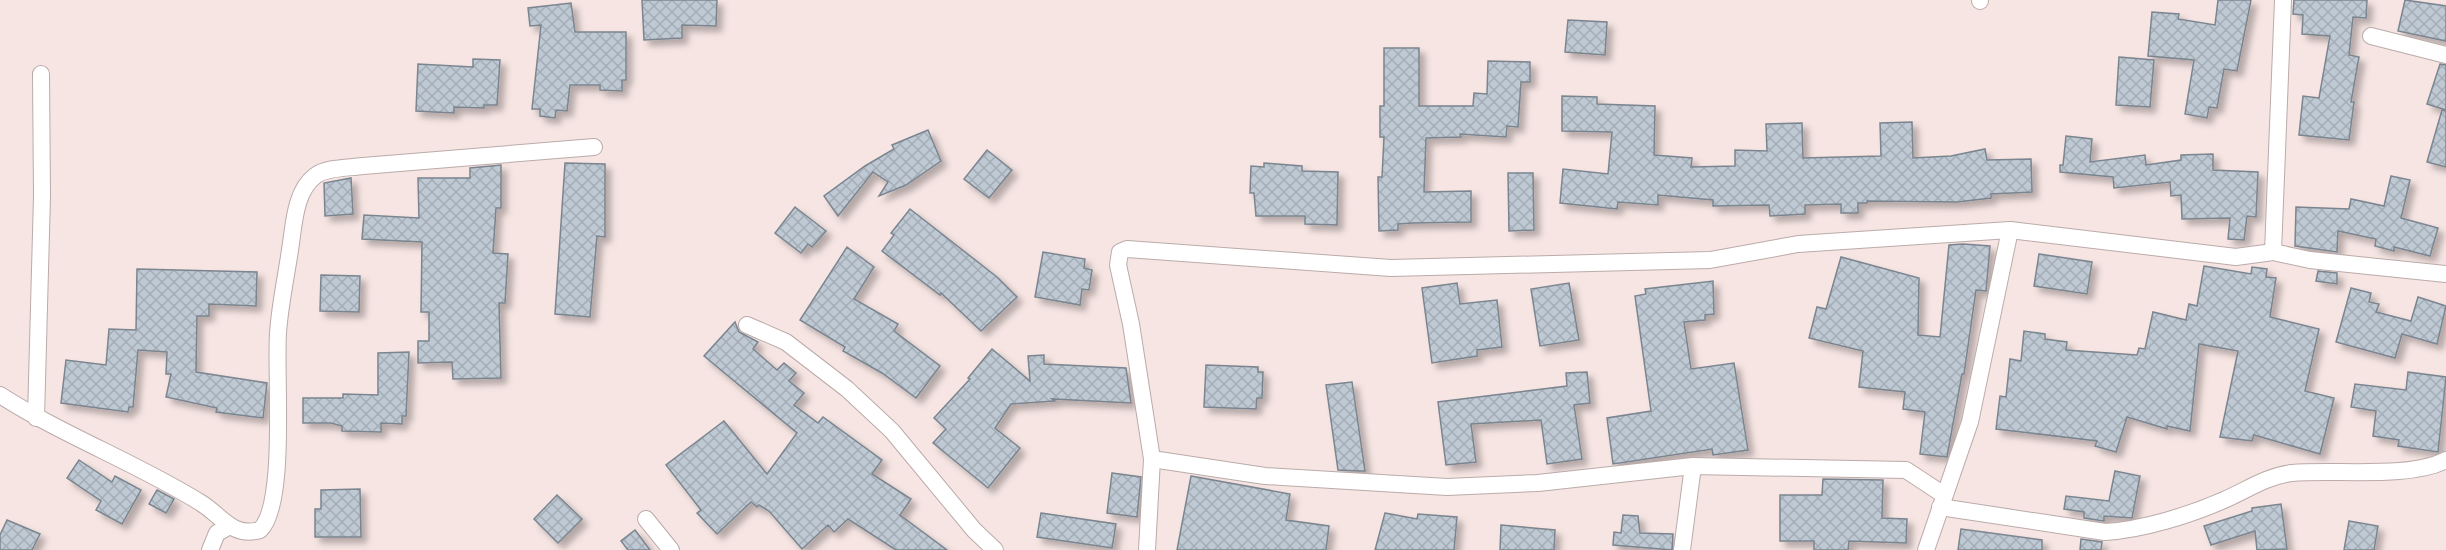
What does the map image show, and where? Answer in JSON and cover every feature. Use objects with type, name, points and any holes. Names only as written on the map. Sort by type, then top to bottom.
[{"type":"street","points":[[2273,252],[2283,0]]},
{"type":"street","points":[[2372,36],[2446,55]]},
{"type":"street","points":[[36,418],[42,196],[41,74]]},
{"type":"street","points":[[0,395],[36,418],[203,504],[228,527],[255,532],[265,526],[269,516],[279,401],[278,334],[298,202],[316,174],[363,166],[594,147]]},
{"type":"street","points":[[1926,550],[1971,422],[2010,230]]},
{"type":"street","points":[[1147,550],[1152,459],[1131,324],[1118,265],[1122,250],[1391,268],[1710,260],[1798,244],[2010,230],[2236,257],[2273,252],[2310,260],[2446,274]]},
{"type":"street","points":[[747,325],[786,342],[854,396],[892,431],[974,530],[995,550]]},
{"type":"street","points":[[1152,459],[1265,476],[1447,487],[1538,483],[1693,466],[1906,470],[1942,501],[2105,532],[2123,531],[2222,501],[2267,478],[2292,473],[2416,469],[2437,465],[2446,460]]},
{"type":"street","points":[[1682,550],[1693,466]]},
{"type":"street","points":[[646,519],[671,550]]},
{"type":"street","points":[[210,550],[218,533],[228,527]]},
{"type":"building","points":[[642,0],[717,0],[716,26],[682,25],[682,38],[644,40]]},
{"type":"building","points":[[2218,0],[2251,0],[2237,71],[2224,69],[2217,108],[2209,107],[2207,118],[2185,114],[2194,60],[2148,56],[2152,12],[2179,14],[2178,19],[2215,25]]},
{"type":"building","points":[[2294,0],[2367,0],[2366,18],[2353,17],[2349,55],[2359,57],[2351,102],[2354,102],[2349,140],[2299,135],[2303,96],[2319,98],[2330,36],[2302,34],[2303,15],[2293,14]]},
{"type":"building","points":[[2405,0],[2446,6],[2446,41],[2398,31]]},
{"type":"building","points":[[571,3],[575,32],[626,32],[626,80],[622,80],[622,91],[600,90],[600,85],[570,85],[567,111],[556,110],[555,118],[540,116],[540,109],[532,109],[541,25],[530,26],[528,8]]},
{"type":"building","points":[[1568,20],[1607,22],[1605,55],[1565,52]]},
{"type":"building","points":[[1384,48],[1419,48],[1419,106],[1473,106],[1474,93],[1487,94],[1488,61],[1530,62],[1530,82],[1521,82],[1518,127],[1507,126],[1506,137],[1460,134],[1461,137],[1426,138],[1424,192],[1471,191],[1471,222],[1398,224],[1398,230],[1379,231],[1378,177],[1382,177],[1384,137],[1380,137],[1380,106],[1384,106]]},
{"type":"building","points":[[2119,57],[2154,60],[2150,107],[2116,105]]},
{"type":"building","points":[[473,59],[500,60],[497,105],[484,105],[484,108],[454,107],[454,113],[416,111],[418,64],[473,67]]},
{"type":"building","points":[[2440,64],[2446,65],[2446,110],[2427,104]]},
{"type":"building","points":[[1562,96],[1597,97],[1597,104],[1655,106],[1654,155],[1692,158],[1691,167],[1735,166],[1735,150],[1767,151],[1766,124],[1802,123],[1803,158],[1881,156],[1880,123],[1912,122],[1913,158],[1951,156],[1985,149],[1987,160],[2031,159],[2032,192],[1991,194],[1991,198],[1957,202],[1867,201],[1867,203],[1858,203],[1858,213],[1841,213],[1841,204],[1805,205],[1805,214],[1770,216],[1769,205],[1713,206],[1713,200],[1658,195],[1658,205],[1618,202],[1617,209],[1560,203],[1563,169],[1608,174],[1612,132],[1562,131]]},
{"type":"building","points":[[2442,110],[2446,111],[2446,167],[2427,162]]},
{"type":"building","points":[[928,130],[941,161],[906,185],[879,196],[888,182],[873,172],[838,216],[824,196],[865,166],[894,149],[892,145]]},
{"type":"building","points":[[2066,136],[2092,139],[2090,162],[2145,155],[2146,165],[2181,160],[2181,155],[2213,154],[2213,170],[2258,172],[2256,217],[2247,216],[2244,240],[2228,239],[2230,218],[2182,219],[2181,195],[2171,196],[2170,182],[2114,188],[2113,177],[2060,172],[2060,165],[2063,165]]},
{"type":"building","points":[[987,150],[1012,170],[989,198],[964,179]]},
{"type":"building","points":[[565,163],[605,164],[605,237],[597,236],[590,317],[555,314]]},
{"type":"building","points":[[1264,163],[1302,166],[1302,171],[1338,172],[1337,225],[1305,224],[1305,216],[1256,216],[1254,193],[1250,193],[1251,166],[1264,167]]},
{"type":"building","points":[[501,165],[501,208],[496,208],[493,253],[508,254],[505,303],[499,303],[501,378],[453,379],[452,362],[418,363],[418,341],[429,341],[429,312],[421,312],[422,242],[362,239],[364,215],[419,218],[418,178],[470,178],[470,168]]},
{"type":"building","points":[[1508,173],[1533,173],[1534,230],[1509,231]]},
{"type":"building","points":[[2391,176],[2410,180],[2401,218],[2438,228],[2430,256],[2394,247],[2394,251],[2375,246],[2376,239],[2338,231],[2337,252],[2295,246],[2296,207],[2349,209],[2351,199],[2384,206]]},
{"type":"building","points":[[351,178],[353,214],[325,216],[324,183]]},
{"type":"building","points":[[795,207],[826,231],[812,247],[808,244],[801,253],[775,233]]},
{"type":"building","points":[[910,209],[997,277],[1017,297],[981,331],[941,293],[940,295],[882,251],[894,235],[891,233]]},
{"type":"building","points":[[1949,245],[1990,246],[1986,291],[1976,290],[1964,374],[1962,374],[1947,457],[1920,454],[1925,412],[1903,409],[1905,392],[1859,387],[1863,351],[1809,338],[1817,307],[1826,309],[1841,257],[1919,278],[1918,335],[1940,337]]},
{"type":"building","points":[[847,247],[874,267],[854,299],[898,324],[894,331],[940,366],[916,398],[882,373],[843,351],[845,347],[800,320]]},
{"type":"building","points":[[1043,252],[1085,259],[1084,268],[1092,270],[1089,290],[1082,289],[1080,305],[1035,297]]},
{"type":"building","points":[[2039,254],[2092,262],[2087,294],[2034,286]]},
{"type":"building","points":[[2204,266],[2251,274],[2252,267],[2267,269],[2266,277],[2276,278],[2270,317],[2319,329],[2305,391],[2334,398],[2320,454],[2254,435],[2252,441],[2220,437],[2238,351],[2199,344],[2190,431],[2167,426],[2167,429],[2127,417],[2116,452],[2095,446],[2097,441],[1996,429],[2000,396],[2006,397],[2010,359],[2021,361],[2024,331],[2045,334],[2045,339],[2067,342],[2066,350],[2137,355],[2139,348],[2145,349],[2153,312],[2186,320],[2189,304],[2197,306]]},
{"type":"building","points":[[137,269],[257,272],[256,306],[209,304],[209,316],[197,316],[196,372],[267,383],[263,418],[216,412],[217,408],[166,397],[171,374],[166,374],[167,352],[138,350],[133,407],[129,407],[128,412],[61,403],[66,360],[106,365],[109,329],[136,330]]},
{"type":"building","points":[[2318,271],[2337,273],[2337,284],[2316,281]]},
{"type":"building","points":[[321,275],[360,276],[359,312],[320,311]]},
{"type":"building","points":[[1713,281],[1714,314],[1705,315],[1705,320],[1684,322],[1691,369],[1734,363],[1748,450],[1713,455],[1712,449],[1613,464],[1607,418],[1651,411],[1635,296],[1646,294],[1645,289]]},
{"type":"building","points":[[1457,283],[1460,304],[1497,300],[1502,347],[1477,350],[1477,356],[1432,363],[1422,288]]},
{"type":"building","points":[[1569,283],[1579,340],[1540,346],[1531,289]]},
{"type":"building","points":[[2351,288],[2371,293],[2369,302],[2379,304],[2376,312],[2411,321],[2418,297],[2446,306],[2437,344],[2402,334],[2395,358],[2336,342]]},
{"type":"building","points":[[735,322],[739,332],[758,342],[753,349],[777,370],[784,363],[796,373],[789,381],[804,393],[794,405],[818,423],[823,417],[882,460],[872,474],[911,499],[900,515],[947,550],[896,550],[848,519],[834,532],[828,525],[802,549],[769,511],[751,502],[717,534],[697,513],[701,510],[666,465],[724,421],[767,474],[797,433],[704,356]]},
{"type":"building","points":[[992,349],[1030,381],[1028,356],[1044,355],[1044,364],[1126,368],[1131,403],[1052,399],[1055,401],[1011,404],[995,428],[1020,448],[988,488],[933,443],[946,429],[934,418],[970,379],[968,378]]},
{"type":"building","points":[[409,352],[406,416],[402,416],[402,424],[381,423],[381,432],[342,431],[342,426],[331,423],[303,423],[303,398],[343,398],[343,394],[378,395],[378,353]]},
{"type":"building","points":[[1206,365],[1258,367],[1258,372],[1263,372],[1262,398],[1257,398],[1256,409],[1204,407]]},
{"type":"building","points":[[1587,372],[1590,403],[1574,405],[1582,459],[1547,464],[1541,420],[1471,424],[1476,462],[1446,465],[1438,402],[1567,386],[1566,373]]},
{"type":"building","points":[[2408,372],[2446,377],[2438,452],[2398,446],[2399,440],[2373,436],[2376,411],[2351,407],[2355,384],[2406,390]]},
{"type":"building","points":[[1352,382],[1365,471],[1338,470],[1326,385]]},
{"type":"building","points":[[79,460],[112,482],[115,476],[141,490],[122,524],[96,510],[101,501],[67,478]]},
{"type":"building","points":[[2115,471],[2140,476],[2132,518],[2104,516],[2104,521],[2084,518],[2084,512],[2064,509],[2066,496],[2109,501]]},
{"type":"building","points":[[1112,473],[1141,477],[1137,517],[1107,513]]},
{"type":"building","points":[[1191,476],[1290,494],[1286,520],[1329,526],[1326,550],[1177,550]]},
{"type":"building","points":[[1823,479],[1883,480],[1882,518],[1907,519],[1906,543],[1849,541],[1848,550],[1814,550],[1814,541],[1780,541],[1780,495],[1822,495]]},
{"type":"building","points":[[360,489],[361,537],[315,537],[315,509],[321,509],[321,490]]},
{"type":"building","points":[[157,490],[174,499],[166,513],[149,504]]},
{"type":"building","points":[[557,495],[582,519],[558,543],[534,519]]},
{"type":"building","points":[[2281,504],[2287,549],[2257,550],[2255,531],[2211,545],[2204,526],[2252,511],[2252,508]]},
{"type":"building","points":[[1041,513],[1116,524],[1112,548],[1037,537]]},
{"type":"building","points":[[1385,513],[1417,519],[1418,514],[1457,517],[1454,550],[1375,550]]},
{"type":"building","points":[[1623,515],[1638,516],[1640,533],[1673,534],[1672,550],[1613,545],[1614,532],[1621,533]]},
{"type":"building","points":[[7,520],[40,534],[32,550],[0,550],[0,535]]},
{"type":"building","points":[[2349,521],[2378,526],[2374,550],[2344,550]]},
{"type":"building","points":[[1501,525],[1555,530],[1554,550],[1500,550]]},
{"type":"building","points":[[1961,529],[2042,540],[2042,550],[1958,550]]},
{"type":"building","points":[[635,530],[650,550],[628,550],[621,541]]},
{"type":"building","points":[[2081,539],[2102,542],[2101,550],[2080,550]]}]
